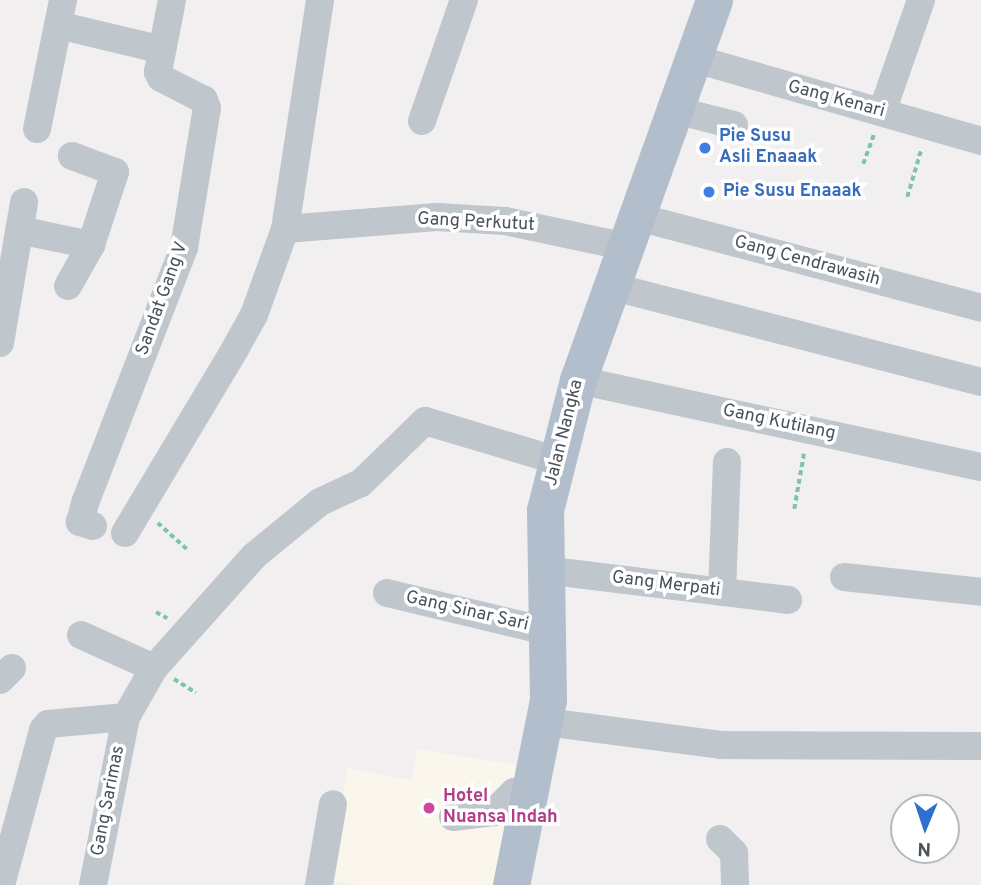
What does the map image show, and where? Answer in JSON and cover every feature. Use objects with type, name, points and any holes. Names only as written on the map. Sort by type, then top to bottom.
[{"type":"main road","name":"Jalan Nangka","points":[[511,885],[546,722],[545,510],[578,380],[671,109],[714,0]]},
{"type":"street","name":"Sandat Gang V","points":[[93,526],[80,522],[85,503],[184,248],[208,108],[204,100],[161,78],[159,49],[172,0]]},
{"type":"street","points":[[125,533],[254,315],[285,229],[320,0]]},
{"type":"street","points":[[422,121],[464,0]]},
{"type":"street","points":[[882,112],[921,0]]},
{"type":"street","points":[[37,129],[61,12],[159,49]]},
{"type":"street","name":"Gang Kenari","points":[[692,58],[981,141]]},
{"type":"street","points":[[671,109],[734,125]]},
{"type":"street","points":[[68,286],[91,245],[115,170],[72,156]]},
{"type":"street","points":[[0,343],[24,202]]},
{"type":"street","name":"Gang Perkutut","points":[[285,229],[437,217],[629,231]]},
{"type":"street","points":[[19,230],[91,245]]},
{"type":"street","name":"Gang Cendrawasih","points":[[629,231],[981,308]]},
{"type":"street","points":[[610,286],[981,382]]},
{"type":"street","name":"Gang Kutilang","points":[[578,380],[981,467]]},
{"type":"street","name":"Gang Sarimas","points":[[93,885],[126,717],[154,668],[254,556],[320,502],[361,483],[425,421],[558,461]]},
{"type":"street","points":[[722,592],[727,462]]},
{"type":"street","name":"Gang Merpati","points":[[544,570],[788,600]]},
{"type":"street","points":[[844,577],[981,592]]},
{"type":"street","name":"Gang Sinar Sari","points":[[387,593],[546,631]]},
{"type":"street","points":[[80,635],[154,668]]},
{"type":"street","points":[[1,885],[43,730],[48,724],[126,717]]},
{"type":"street","points":[[546,722],[720,745],[981,746]]},
{"type":"street","points":[[453,817],[494,812],[514,793],[532,790]]},
{"type":"street","points":[[319,885],[332,804]]},
{"type":"street","points":[[720,839],[734,853],[734,883]]},
{"type":"path","points":[[863,164],[882,112]]},
{"type":"path","points":[[907,197],[928,124]]},
{"type":"path","points":[[794,509],[808,429]]},
{"type":"path","points":[[142,507],[188,550]]},
{"type":"shaded area","name":"Hotel Nuansa Indah","points":[[417,749],[524,766],[502,885],[359,885],[329,880],[347,768],[412,780]]},
{"type":"place","name":"Pie Susu Asli Enaaak","points":[[705,148]]},
{"type":"place","name":"Pie Susu Enaaak","points":[[709,192]]},
{"type":"place","name":"Hotel Nuansa Indah","points":[[429,808]]}]
